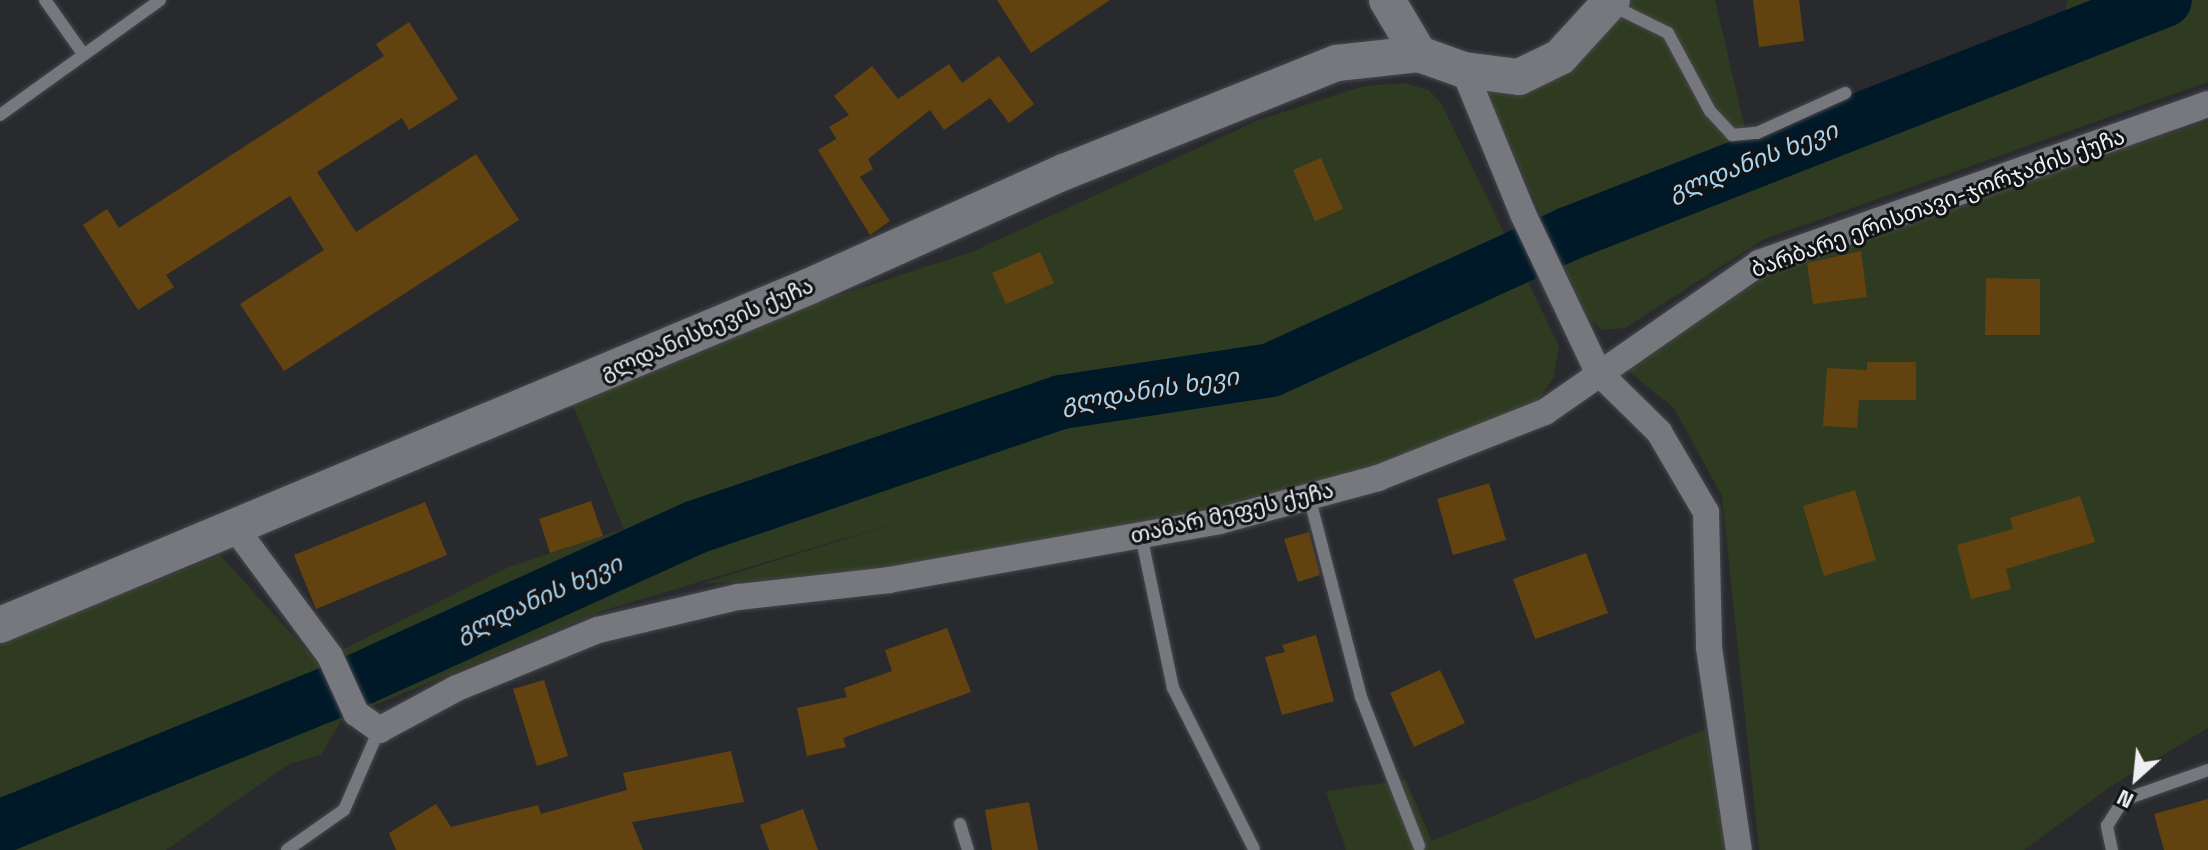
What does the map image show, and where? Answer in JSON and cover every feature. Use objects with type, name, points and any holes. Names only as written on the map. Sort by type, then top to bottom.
[{"type":"street","points":[[1387,0],[1419,54],[1464,70],[1519,77],[1560,57],[1611,3]]},
{"type":"street","name":"გლდანისხევის ქუჩა","points":[[0,625],[236,529],[1078,166],[1337,63],[1419,54]]},
{"type":"street","points":[[1464,70],[1523,214],[1598,372],[1659,432],[1706,512],[1709,648],[1739,850]]},
{"type":"street","name":"ბარბარე ერისთავი-ჯორჯაძის ქუჩა","points":[[1598,372],[1759,263],[2208,104]]},
{"type":"street","name":"თამარ მეფეს ქუჩა","points":[[379,730],[457,688],[598,630],[738,597],[889,580],[1141,535],[1378,478],[1545,412],[1598,372]]},
{"type":"street","points":[[236,529],[330,656],[356,713],[379,730]]},
{"type":"lane","points":[[45,0],[84,55]]},
{"type":"lane","points":[[0,115],[160,0]]},
{"type":"lane","points":[[1611,3],[1668,33],[1710,111],[1732,135],[1757,133],[1845,93]]},
{"type":"lane","points":[[1309,496],[1361,697],[1419,846]]},
{"type":"lane","points":[[1141,535],[1173,688],[1254,849]]},
{"type":"lane","points":[[287,850],[344,810],[379,730]]},
{"type":"lane","points":[[2112,850],[2107,826],[2123,800],[2208,770]]},
{"type":"lane","points":[[960,824],[968,850]]},
{"type":"green space","points":[[1625,0],[1715,0],[1750,150],[2061,29],[2068,0],[2208,0],[2208,82],[1762,240],[1625,328],[1602,330],[1587,317],[1485,90]]},
{"type":"green space","points":[[1404,83],[1429,90],[1442,105],[1559,346],[1553,378],[1537,402],[1361,471],[1186,518],[883,571],[701,584],[919,516],[605,610],[370,707],[344,649],[509,567],[624,529],[572,403],[812,304],[974,251],[1261,119],[1365,86]]},
{"type":"green space","points":[[2208,121],[2208,728],[2111,786],[2024,850],[1759,850],[1722,496],[1674,408],[1627,370],[1799,253]]},
{"type":"green space","points":[[220,555],[317,662],[342,719],[321,755],[289,764],[166,850],[0,850],[0,643]]},
{"type":"green space","points":[[1706,729],[1726,850],[1346,850],[1326,791],[1406,780],[1432,841]]},
{"type":"building","points":[[997,0],[1110,0],[1031,53]]},
{"type":"building","points":[[1753,0],[1799,0],[1804,41],[1759,47]]},
{"type":"building","points":[[409,22],[458,99],[409,130],[402,118],[317,172],[356,232],[476,154],[519,220],[284,371],[240,304],[324,250],[290,196],[166,275],[174,287],[138,310],[83,225],[107,209],[119,228],[384,56],[376,44]]},
{"type":"building","points":[[999,56],[1034,104],[1009,123],[990,98],[944,130],[930,110],[868,159],[873,169],[860,177],[890,221],[870,235],[818,150],[836,139],[844,151],[829,127],[849,115],[834,96],[872,66],[898,99],[949,64],[962,83]]},
{"type":"building","points":[[1321,158],[1343,209],[1315,221],[1293,170]]},
{"type":"building","points":[[1861,251],[1867,297],[1813,304],[1807,263]]},
{"type":"building","points":[[1040,252],[1054,283],[1006,304],[992,273]]},
{"type":"building","points":[[1986,278],[2040,279],[2040,335],[1985,335]]},
{"type":"building","points":[[1867,362],[1916,362],[1916,400],[1859,400],[1857,428],[1823,426],[1827,368],[1867,370]]},
{"type":"building","points":[[1489,483],[1506,540],[1453,555],[1437,499]]},
{"type":"building","points":[[1855,490],[1876,560],[1824,576],[1803,506]]},
{"type":"building","points":[[2080,496],[2095,542],[2006,569],[2011,589],[1971,599],[1957,545],[2013,529],[2010,518]]},
{"type":"building","points":[[591,501],[603,536],[550,553],[539,519]]},
{"type":"building","points":[[425,502],[447,555],[316,609],[294,555]]},
{"type":"building","points":[[1309,532],[1320,575],[1298,582],[1284,539]]},
{"type":"building","points":[[1586,553],[1608,613],[1535,639],[1513,579]]},
{"type":"building","points":[[947,628],[971,692],[843,738],[846,747],[807,756],[797,708],[847,697],[844,688],[892,671],[885,650]]},
{"type":"building","points":[[1316,635],[1334,701],[1282,715],[1265,657],[1285,652],[1282,645]]},
{"type":"building","points":[[1440,670],[1465,723],[1414,747],[1390,693]]},
{"type":"building","points":[[544,680],[568,756],[537,766],[513,689]]},
{"type":"building","points":[[731,751],[744,802],[632,822],[643,850],[396,850],[389,833],[436,804],[451,827],[538,805],[541,814],[627,790],[623,773]]},
{"type":"building","points":[[2208,799],[2208,850],[2164,850],[2154,814]]},
{"type":"building","points":[[1029,802],[1038,850],[992,850],[985,810]]},
{"type":"building","points":[[803,809],[818,850],[769,850],[760,825]]},
{"type":"waterway","name":"გლდანის ხევი","points":[[0,827],[323,696],[696,527],[1062,402],[1271,370],[1568,234],[2165,0]]}]
